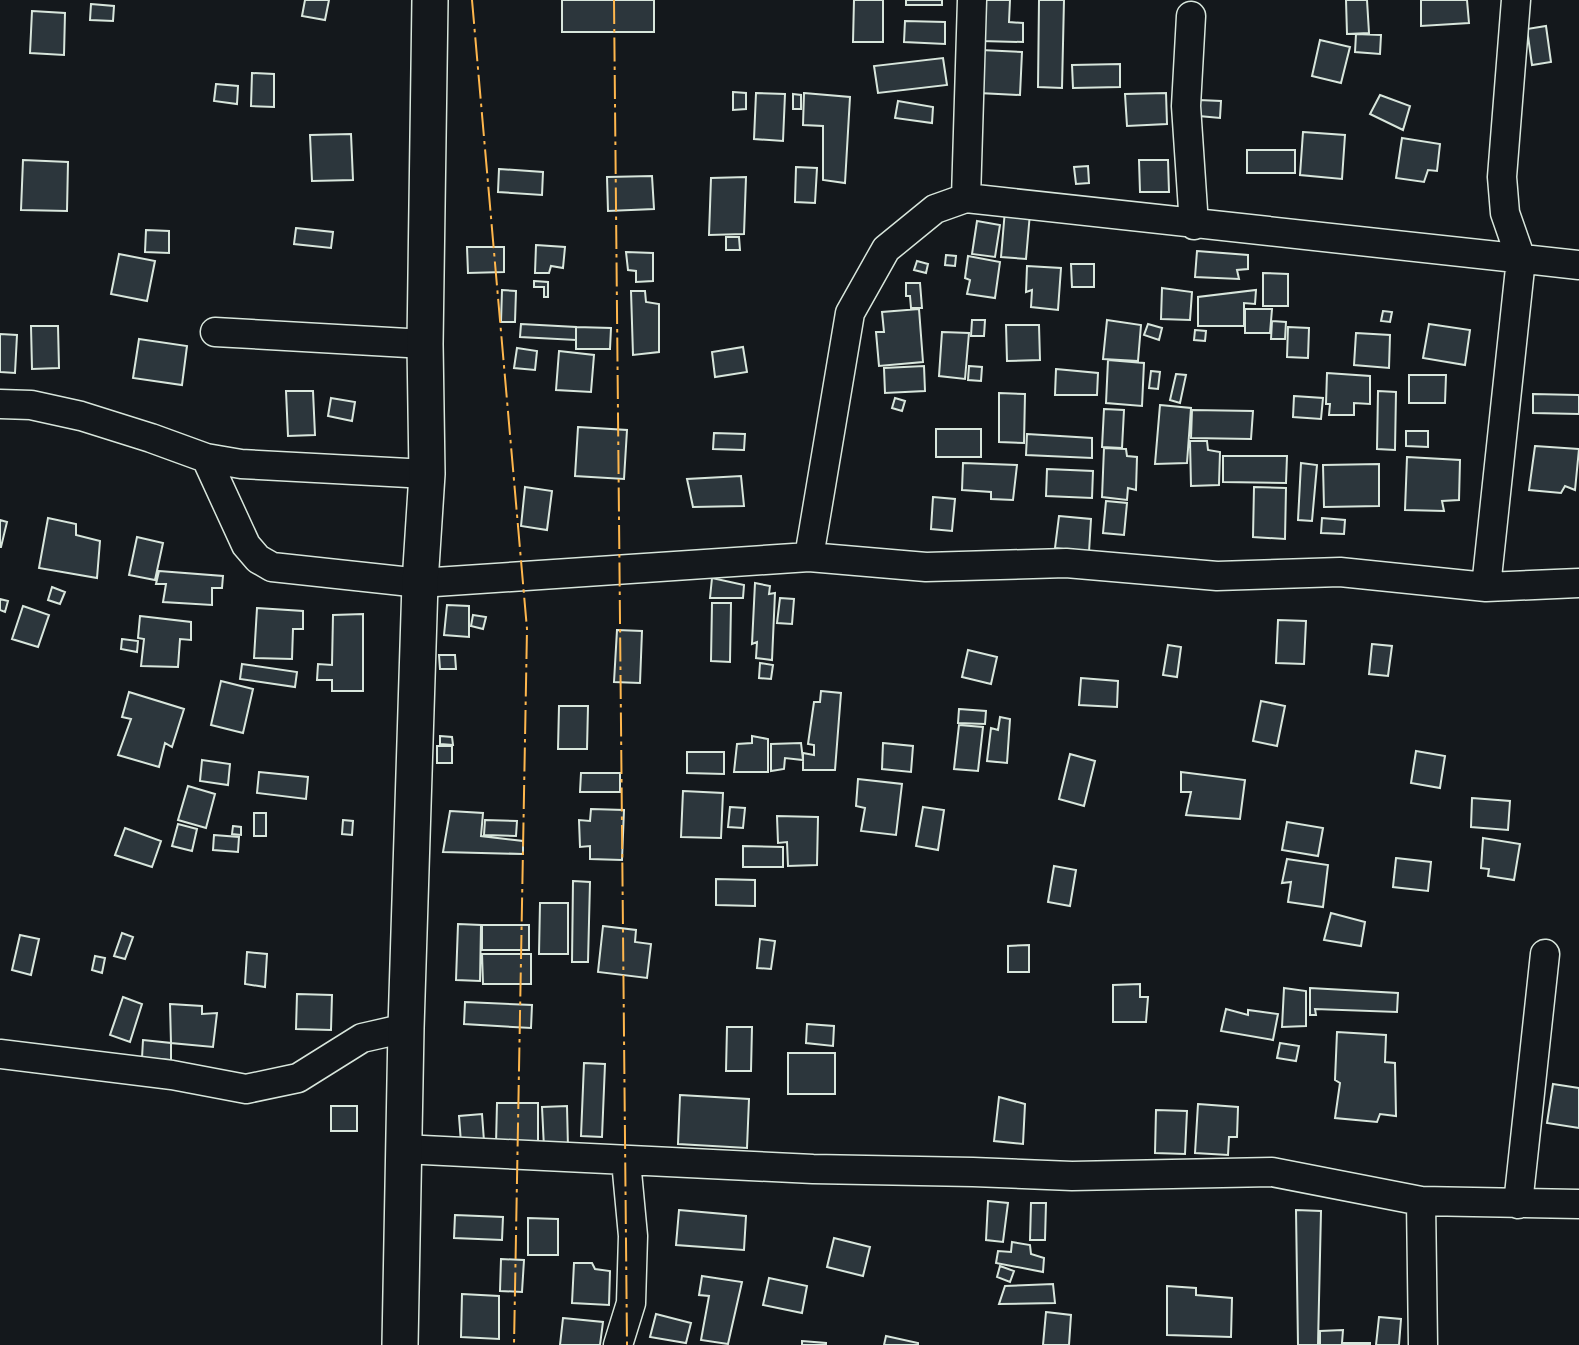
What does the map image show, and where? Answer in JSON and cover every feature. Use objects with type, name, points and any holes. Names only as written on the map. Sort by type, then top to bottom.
[{"type":"main road","points":[[400,1345],[406,1028],[420,583],[427,474],[425,344],[430,0]]},
{"type":"street","points":[[966,198],[972,0]]},
{"type":"street","points":[[1486,587],[1521,259],[1505,213],[1502,177],[1516,0]]},
{"type":"street","points":[[1191,16],[1186,106],[1194,225]]},
{"type":"street","points":[[809,556],[850,313],[886,249],[935,209],[966,198],[1579,265]]},
{"type":"street","points":[[215,332],[425,344]]},
{"type":"street","points":[[0,404],[31,405],[81,416],[206,458],[277,467],[427,474]]},
{"type":"street","points":[[206,458],[246,545],[258,559],[272,567],[420,583],[624,571],[809,556],[926,567],[1066,563],[1217,576],[1340,572],[1486,587],[1579,583]]},
{"type":"street","points":[[1518,1204],[1545,954]]},
{"type":"street","points":[[0,1054],[172,1075],[246,1088],[298,1078],[362,1038],[406,1028]]},
{"type":"street","points":[[403,1149],[626,1161],[1072,1177],[1272,1172],[1421,1201],[1579,1203]]},
{"type":"street","points":[[618,1345],[631,1303],[633,1250],[626,1161]]},
{"type":"street","points":[[1421,1201],[1423,1345]]},
{"type":"building","points":[[305,0],[329,0],[325,20],[302,16]]},
{"type":"building","points":[[562,0],[654,0],[654,32],[562,32]]},
{"type":"building","points":[[854,0],[883,0],[883,42],[853,42]]},
{"type":"building","points":[[906,0],[942,0],[942,5],[906,5]]},
{"type":"building","points":[[984,0],[1010,0],[1009,22],[1023,23],[1023,42],[981,41]]},
{"type":"building","points":[[1039,0],[1064,0],[1062,88],[1038,87]]},
{"type":"building","points":[[1346,0],[1367,0],[1369,33],[1347,34]]},
{"type":"building","points":[[1421,0],[1467,0],[1469,23],[1421,26]]},
{"type":"building","points":[[91,4],[114,6],[113,21],[90,20]]},
{"type":"building","points":[[32,11],[65,13],[64,55],[30,53]]},
{"type":"building","points":[[905,21],[945,22],[945,44],[904,42]]},
{"type":"building","points":[[1546,26],[1551,62],[1532,65],[1527,29]]},
{"type":"building","points":[[1356,34],[1381,35],[1380,54],[1355,52]]},
{"type":"building","points":[[1320,40],[1350,47],[1341,83],[1312,76]]},
{"type":"building","points":[[981,50],[1022,52],[1020,95],[979,93]]},
{"type":"building","points":[[943,58],[947,85],[878,93],[874,66]]},
{"type":"building","points":[[1120,64],[1120,87],[1073,88],[1072,65]]},
{"type":"building","points":[[252,73],[274,74],[274,107],[251,106]]},
{"type":"building","points":[[216,84],[238,86],[237,104],[214,101]]},
{"type":"building","points":[[733,92],[746,93],[746,109],[733,110]]},
{"type":"building","points":[[756,93],[785,94],[783,141],[754,139]]},
{"type":"building","points":[[804,93],[850,97],[845,183],[823,180],[823,126],[803,125]]},
{"type":"building","points":[[1166,93],[1167,124],[1127,126],[1125,94]]},
{"type":"building","points":[[793,94],[801,95],[801,109],[793,109]]},
{"type":"building","points":[[1380,95],[1410,106],[1403,130],[1370,114]]},
{"type":"building","points":[[1199,100],[1221,101],[1220,118],[1199,116]]},
{"type":"building","points":[[898,101],[933,107],[932,123],[895,118]]},
{"type":"building","points":[[1303,132],[1345,135],[1342,179],[1300,175]]},
{"type":"building","points":[[351,134],[353,180],[312,181],[310,135]]},
{"type":"building","points":[[1402,138],[1440,144],[1437,171],[1428,170],[1424,182],[1396,178]]},
{"type":"building","points":[[1247,150],[1295,150],[1295,173],[1247,173]]},
{"type":"building","points":[[23,160],[68,162],[67,211],[21,210]]},
{"type":"building","points":[[1139,160],[1168,160],[1169,192],[1140,192]]},
{"type":"building","points":[[1088,166],[1089,183],[1076,184],[1074,167]]},
{"type":"building","points":[[796,167],[817,168],[815,203],[795,202]]},
{"type":"building","points":[[499,169],[543,172],[542,195],[498,192]]},
{"type":"building","points":[[652,176],[654,209],[608,211],[607,177]]},
{"type":"building","points":[[746,177],[744,234],[709,235],[711,178]]},
{"type":"building","points":[[1005,210],[1030,213],[1026,259],[1001,257]]},
{"type":"building","points":[[977,221],[1000,225],[995,257],[972,254]]},
{"type":"building","points":[[296,228],[333,232],[331,248],[294,244]]},
{"type":"building","points":[[146,230],[169,231],[169,253],[145,252]]},
{"type":"building","points":[[726,237],[739,237],[740,250],[726,250]]},
{"type":"building","points":[[536,245],[565,247],[563,268],[551,266],[549,273],[535,273]]},
{"type":"building","points":[[467,247],[504,247],[504,272],[468,273]]},
{"type":"building","points":[[1197,251],[1248,255],[1248,269],[1237,270],[1239,279],[1195,277]]},
{"type":"building","points":[[626,252],[653,253],[653,281],[636,282],[636,271],[628,270]]},
{"type":"building","points":[[119,254],[155,261],[147,301],[111,294]]},
{"type":"building","points":[[946,255],[956,256],[955,266],[945,265]]},
{"type":"building","points":[[968,256],[1000,262],[995,298],[967,294],[970,280],[965,278]]},
{"type":"building","points":[[917,261],[928,264],[926,273],[914,270]]},
{"type":"building","points":[[1071,264],[1094,264],[1094,287],[1072,287]]},
{"type":"building","points":[[1027,266],[1061,268],[1058,310],[1031,307],[1032,290],[1026,292]]},
{"type":"building","points":[[1263,273],[1288,274],[1288,306],[1263,306]]},
{"type":"building","points":[[534,281],[548,282],[548,297],[544,297],[544,287],[534,287]]},
{"type":"building","points":[[906,283],[920,283],[922,308],[911,308],[910,296],[906,296]]},
{"type":"building","points":[[1162,288],[1192,292],[1190,320],[1161,319]]},
{"type":"building","points":[[502,290],[516,291],[515,322],[501,322]]},
{"type":"building","points":[[1256,290],[1255,304],[1244,303],[1244,326],[1198,326],[1198,297]]},
{"type":"building","points":[[631,291],[645,291],[646,302],[659,304],[659,352],[633,355]]},
{"type":"building","points":[[919,309],[923,362],[879,366],[876,332],[884,332],[882,312]]},
{"type":"building","points":[[1245,309],[1272,309],[1270,333],[1245,333]]},
{"type":"building","points":[[1383,311],[1392,312],[1390,322],[1381,321]]},
{"type":"building","points":[[972,320],[985,320],[984,336],[971,336]]},
{"type":"building","points":[[1107,320],[1141,325],[1138,361],[1103,359]]},
{"type":"building","points":[[1272,321],[1286,322],[1285,339],[1271,339]]},
{"type":"building","points":[[521,324],[576,327],[576,340],[520,337]]},
{"type":"building","points":[[1148,324],[1162,328],[1159,340],[1144,335]]},
{"type":"building","points":[[1429,324],[1470,330],[1465,365],[1423,358]]},
{"type":"building","points":[[1006,325],[1039,325],[1040,360],[1007,361]]},
{"type":"building","points":[[31,326],[58,326],[59,368],[32,369]]},
{"type":"building","points":[[576,327],[611,328],[610,349],[576,349]]},
{"type":"building","points":[[1288,327],[1309,328],[1308,358],[1287,357]]},
{"type":"building","points":[[1195,330],[1206,331],[1205,341],[1194,340]]},
{"type":"building","points":[[942,332],[969,333],[965,379],[939,376]]},
{"type":"building","points":[[1356,333],[1390,335],[1389,368],[1354,365]]},
{"type":"building","points":[[0,334],[17,335],[15,373],[0,372]]},
{"type":"building","points":[[139,339],[187,346],[182,385],[133,378]]},
{"type":"building","points":[[743,347],[747,372],[715,377],[712,352]]},
{"type":"building","points":[[517,348],[537,351],[535,370],[514,368]]},
{"type":"building","points":[[559,351],[594,355],[591,392],[556,390]]},
{"type":"building","points":[[1108,360],[1144,363],[1142,406],[1106,403]]},
{"type":"building","points":[[924,366],[925,391],[885,393],[884,368]]},
{"type":"building","points":[[969,366],[982,367],[981,381],[968,380]]},
{"type":"building","points":[[1056,369],[1098,373],[1097,395],[1055,395]]},
{"type":"building","points":[[1151,371],[1160,372],[1158,389],[1149,388]]},
{"type":"building","points":[[1327,373],[1370,376],[1370,404],[1354,403],[1354,415],[1329,415],[1330,404],[1326,404]]},
{"type":"building","points":[[1176,374],[1186,375],[1180,403],[1170,400]]},
{"type":"building","points":[[1409,375],[1446,375],[1445,403],[1409,403]]},
{"type":"building","points":[[286,391],[313,391],[315,435],[288,436]]},
{"type":"building","points":[[1378,391],[1396,392],[1395,450],[1377,449]]},
{"type":"building","points":[[999,393],[1025,394],[1024,443],[999,442]]},
{"type":"building","points":[[1533,394],[1579,395],[1579,414],[1533,413]]},
{"type":"building","points":[[1294,396],[1323,398],[1321,419],[1293,417]]},
{"type":"building","points":[[331,398],[355,402],[352,421],[328,416]]},
{"type":"building","points":[[895,398],[905,401],[902,411],[892,408]]},
{"type":"building","points":[[1160,405],[1191,408],[1187,463],[1155,464]]},
{"type":"building","points":[[1104,409],[1124,410],[1122,448],[1102,447]]},
{"type":"building","points":[[1192,410],[1253,411],[1251,439],[1191,438]]},
{"type":"building","points":[[578,427],[627,430],[624,479],[575,476]]},
{"type":"building","points":[[936,429],[981,429],[981,457],[936,457]]},
{"type":"building","points":[[1406,431],[1428,431],[1428,447],[1406,446]]},
{"type":"building","points":[[714,433],[745,434],[744,450],[713,449]]},
{"type":"building","points":[[1027,434],[1092,438],[1092,458],[1026,455]]},
{"type":"building","points":[[1190,441],[1207,441],[1208,450],[1220,452],[1219,485],[1191,486]]},
{"type":"building","points":[[1535,446],[1579,449],[1575,490],[1565,486],[1561,493],[1529,490]]},
{"type":"building","points":[[1104,448],[1126,449],[1127,456],[1137,457],[1136,490],[1128,488],[1127,500],[1102,497]]},
{"type":"building","points":[[1223,456],[1287,456],[1286,483],[1223,482]]},
{"type":"building","points":[[1407,457],[1460,460],[1459,500],[1442,501],[1444,511],[1405,510]]},
{"type":"building","points":[[963,463],[1017,465],[1013,500],[991,499],[991,492],[962,490]]},
{"type":"building","points":[[1301,463],[1317,465],[1312,521],[1298,520]]},
{"type":"building","points":[[1379,464],[1379,506],[1324,507],[1323,465]]},
{"type":"building","points":[[1047,469],[1093,471],[1092,498],[1046,496]]},
{"type":"building","points":[[741,476],[744,506],[693,507],[687,479]]},
{"type":"building","points":[[525,487],[552,491],[547,530],[521,526]]},
{"type":"building","points":[[1254,487],[1286,488],[1285,539],[1253,537]]},
{"type":"building","points":[[933,497],[955,499],[952,531],[931,529]]},
{"type":"building","points":[[1106,501],[1127,503],[1124,535],[1103,533]]},
{"type":"building","points":[[1059,516],[1091,519],[1089,552],[1055,548]]},
{"type":"building","points":[[48,518],[76,524],[76,535],[100,541],[97,578],[39,568]]},
{"type":"building","points":[[1322,518],[1345,520],[1344,534],[1321,533]]},
{"type":"building","points":[[0,520],[7,522],[1,547],[0,547]]},
{"type":"building","points":[[137,537],[163,543],[155,580],[129,575]]},
{"type":"building","points":[[159,571],[223,576],[222,588],[212,588],[212,605],[163,602],[166,584],[156,584]]},
{"type":"building","points":[[712,578],[744,585],[743,598],[710,598]]},
{"type":"building","points":[[755,583],[770,586],[769,594],[775,593],[772,660],[756,658],[757,642],[752,644]]},
{"type":"building","points":[[52,587],[65,592],[60,604],[48,600]]},
{"type":"building","points":[[780,598],[794,599],[792,624],[777,623]]},
{"type":"building","points":[[0,599],[8,601],[5,612],[0,610]]},
{"type":"building","points":[[712,603],[731,603],[730,662],[711,661]]},
{"type":"building","points":[[447,605],[469,606],[469,637],[444,635]]},
{"type":"building","points":[[23,606],[49,615],[38,647],[12,639]]},
{"type":"building","points":[[257,608],[303,611],[303,629],[293,629],[292,659],[254,658]]},
{"type":"building","points":[[363,614],[363,691],[332,691],[332,680],[317,680],[318,664],[332,665],[333,615]]},
{"type":"building","points":[[473,615],[486,617],[483,629],[471,626]]},
{"type":"building","points":[[140,616],[191,622],[191,640],[180,639],[178,667],[141,666],[144,639],[138,638]]},
{"type":"building","points":[[1278,620],[1306,621],[1304,664],[1276,663]]},
{"type":"building","points":[[617,630],[642,631],[640,683],[614,682]]},
{"type":"building","points":[[122,639],[138,641],[137,652],[121,649]]},
{"type":"building","points":[[1372,644],[1392,646],[1388,676],[1369,674]]},
{"type":"building","points":[[1168,645],[1181,647],[1177,677],[1163,675]]},
{"type":"building","points":[[968,650],[997,657],[991,684],[962,677]]},
{"type":"building","points":[[439,655],[455,655],[456,669],[440,669]]},
{"type":"building","points":[[760,663],[773,665],[771,679],[759,678]]},
{"type":"building","points":[[242,664],[297,672],[295,687],[240,679]]},
{"type":"building","points":[[1081,678],[1118,681],[1117,707],[1079,705]]},
{"type":"building","points":[[221,681],[253,689],[243,733],[211,725]]},
{"type":"building","points":[[821,691],[841,693],[835,770],[803,770],[803,753],[814,755],[814,745],[808,744],[814,702],[820,702]]},
{"type":"building","points":[[129,692],[184,709],[172,747],[165,743],[159,767],[118,755],[131,719],[122,717]]},
{"type":"building","points":[[1261,701],[1285,706],[1277,746],[1253,741]]},
{"type":"building","points":[[559,706],[588,706],[587,749],[558,749]]},
{"type":"building","points":[[959,709],[986,711],[985,724],[958,723]]},
{"type":"building","points":[[1000,717],[1010,719],[1007,763],[987,761],[991,728],[998,730]]},
{"type":"building","points":[[959,725],[983,727],[978,771],[954,769]]},
{"type":"building","points":[[440,736],[452,737],[453,745],[440,744]]},
{"type":"building","points":[[752,736],[768,739],[768,772],[734,772],[737,744],[752,743]]},
{"type":"building","points":[[801,743],[803,760],[785,758],[784,769],[771,771],[771,744]]},
{"type":"building","points":[[883,743],[913,746],[911,772],[882,769]]},
{"type":"building","points":[[437,746],[452,746],[452,763],[437,763]]},
{"type":"building","points":[[1416,751],[1445,756],[1440,788],[1411,783]]},
{"type":"building","points":[[687,752],[724,752],[724,774],[687,773]]},
{"type":"building","points":[[1070,754],[1095,761],[1084,806],[1059,799]]},
{"type":"building","points":[[202,760],[230,764],[228,785],[200,781]]},
{"type":"building","points":[[259,772],[308,777],[306,799],[257,793]]},
{"type":"building","points":[[1181,772],[1245,780],[1240,819],[1186,815],[1191,792],[1181,792]]},
{"type":"building","points":[[581,773],[620,773],[620,792],[580,792]]},
{"type":"building","points":[[858,779],[902,784],[896,835],[861,831],[865,808],[856,806]]},
{"type":"building","points":[[188,786],[215,794],[206,828],[178,820]]},
{"type":"building","points":[[683,791],[723,793],[721,838],[681,837]]},
{"type":"building","points":[[1472,798],[1510,801],[1508,830],[1471,827]]},
{"type":"building","points":[[730,807],[745,808],[743,828],[728,827]]},
{"type":"building","points":[[923,807],[944,810],[938,850],[916,846]]},
{"type":"building","points":[[591,809],[624,810],[622,860],[590,859],[590,846],[580,847],[579,820],[590,821]]},
{"type":"building","points":[[450,811],[483,813],[481,836],[523,841],[523,854],[443,852]]},
{"type":"building","points":[[254,813],[266,813],[266,836],[254,836]]},
{"type":"building","points":[[777,816],[818,817],[817,865],[788,866],[787,842],[778,843]]},
{"type":"building","points":[[343,820],[353,821],[352,835],[342,834]]},
{"type":"building","points":[[485,820],[517,821],[516,836],[484,835]]},
{"type":"building","points":[[1287,822],[1323,828],[1318,856],[1282,850]]},
{"type":"building","points":[[178,824],[197,829],[192,851],[172,846]]},
{"type":"building","points":[[233,826],[241,827],[241,835],[232,834]]},
{"type":"building","points":[[125,828],[161,841],[152,867],[115,855]]},
{"type":"building","points":[[214,835],[239,837],[238,852],[213,850]]},
{"type":"building","points":[[1483,838],[1520,844],[1514,880],[1488,876],[1489,869],[1481,868]]},
{"type":"building","points":[[743,846],[783,847],[783,867],[743,867]]},
{"type":"building","points":[[1396,858],[1431,862],[1428,891],[1393,887]]},
{"type":"building","points":[[1287,859],[1328,865],[1323,907],[1288,902],[1291,882],[1282,883]]},
{"type":"building","points":[[1054,866],[1076,870],[1070,906],[1048,902]]},
{"type":"building","points":[[716,879],[755,880],[755,906],[716,905]]},
{"type":"building","points":[[573,881],[590,882],[588,962],[572,962]]},
{"type":"building","points":[[540,903],[568,903],[568,954],[539,954]]},
{"type":"building","points":[[1331,913],[1365,922],[1361,946],[1324,940]]},
{"type":"building","points":[[458,924],[481,925],[480,981],[456,980]]},
{"type":"building","points":[[482,925],[529,925],[529,950],[482,950]]},
{"type":"building","points":[[603,926],[636,930],[635,942],[651,944],[647,978],[598,972]]},
{"type":"building","points":[[122,933],[133,937],[125,959],[114,956]]},
{"type":"building","points":[[20,935],[39,939],[31,975],[12,970]]},
{"type":"building","points":[[760,939],[775,941],[771,969],[757,968]]},
{"type":"building","points":[[1029,945],[1029,972],[1008,972],[1008,946]]},
{"type":"building","points":[[247,952],[267,954],[265,987],[245,984]]},
{"type":"building","points":[[482,954],[531,954],[531,984],[483,984]]},
{"type":"building","points":[[95,956],[105,958],[102,973],[92,970]]},
{"type":"building","points":[[1140,984],[1140,997],[1148,997],[1146,1022],[1113,1022],[1113,985]]},
{"type":"building","points":[[1284,988],[1306,991],[1306,1026],[1282,1027]]},
{"type":"building","points":[[1310,988],[1398,993],[1397,1012],[1315,1009],[1316,1015],[1310,1015]]},
{"type":"building","points":[[297,994],[332,995],[331,1030],[296,1029]]},
{"type":"building","points":[[123,997],[142,1004],[130,1042],[110,1035]]},
{"type":"building","points":[[465,1002],[532,1005],[531,1028],[464,1024]]},
{"type":"building","points":[[170,1004],[202,1006],[202,1014],[217,1013],[213,1047],[171,1043]]},
{"type":"building","points":[[1226,1009],[1248,1015],[1248,1010],[1278,1014],[1273,1040],[1221,1031]]},
{"type":"building","points":[[807,1024],[834,1026],[833,1046],[806,1043]]},
{"type":"building","points":[[727,1027],[752,1027],[751,1071],[726,1071]]},
{"type":"building","points":[[1337,1032],[1386,1035],[1385,1062],[1395,1063],[1396,1116],[1380,1114],[1377,1122],[1335,1118],[1340,1083],[1335,1080]]},
{"type":"building","points":[[143,1040],[171,1043],[171,1060],[142,1058]]},
{"type":"building","points":[[1280,1043],[1299,1046],[1296,1061],[1277,1058]]},
{"type":"building","points":[[788,1053],[835,1053],[835,1094],[788,1094]]},
{"type":"building","points":[[584,1063],[605,1064],[602,1137],[581,1136]]},
{"type":"building","points":[[1553,1084],[1579,1088],[1579,1128],[1547,1123]]},
{"type":"building","points":[[680,1095],[749,1099],[747,1148],[678,1144]]},
{"type":"building","points":[[999,1097],[1025,1104],[1023,1144],[994,1141]]},
{"type":"building","points":[[497,1103],[538,1103],[538,1145],[496,1144]]},
{"type":"building","points":[[1198,1104],[1238,1107],[1237,1137],[1229,1137],[1228,1155],[1195,1153]]},
{"type":"building","points":[[331,1106],[357,1106],[357,1131],[331,1131]]},
{"type":"building","points":[[567,1106],[568,1148],[544,1148],[542,1107]]},
{"type":"building","points":[[1156,1110],[1187,1111],[1185,1154],[1155,1153]]},
{"type":"building","points":[[482,1114],[484,1141],[461,1143],[459,1116]]},
{"type":"building","points":[[988,1201],[1008,1203],[1003,1242],[986,1240]]},
{"type":"building","points":[[1031,1203],[1046,1203],[1045,1240],[1030,1240]]},
{"type":"building","points":[[679,1210],[746,1216],[744,1250],[676,1245]]},
{"type":"building","points":[[1296,1210],[1321,1211],[1318,1345],[1298,1345]]},
{"type":"building","points":[[455,1215],[503,1217],[502,1240],[454,1238]]},
{"type":"building","points":[[528,1218],[558,1219],[558,1255],[528,1255]]},
{"type":"building","points":[[834,1238],[870,1247],[863,1276],[827,1267]]},
{"type":"building","points":[[1012,1242],[1030,1245],[1031,1254],[1044,1258],[1043,1272],[996,1263],[998,1251],[1011,1252]]},
{"type":"building","points":[[501,1259],[524,1260],[522,1292],[500,1291]]},
{"type":"building","points":[[574,1263],[592,1263],[595,1269],[610,1271],[609,1305],[572,1303]]},
{"type":"building","points":[[1000,1266],[1014,1271],[1010,1282],[997,1277]]},
{"type":"building","points":[[702,1276],[742,1282],[728,1344],[701,1340],[709,1296],[699,1295]]},
{"type":"building","points":[[769,1278],[807,1286],[802,1313],[763,1305]]},
{"type":"building","points":[[1053,1284],[1055,1303],[999,1304],[1005,1286]]},
{"type":"building","points":[[1167,1286],[1196,1288],[1196,1295],[1232,1298],[1231,1337],[1167,1335]]},
{"type":"building","points":[[462,1294],[499,1296],[499,1339],[461,1337]]},
{"type":"building","points":[[1046,1312],[1071,1315],[1069,1345],[1043,1345]]},
{"type":"building","points":[[656,1314],[691,1323],[686,1343],[650,1337]]},
{"type":"building","points":[[1379,1317],[1401,1319],[1399,1345],[1376,1345]]},
{"type":"building","points":[[563,1318],[603,1322],[600,1345],[560,1345]]},
{"type":"building","points":[[1343,1330],[1342,1343],[1370,1345],[1320,1345],[1320,1331]]},
{"type":"building","points":[[886,1336],[918,1343],[918,1345],[884,1345]]},
{"type":"building","points":[[802,1341],[826,1343],[826,1345],[802,1345]]},
{"type":"power","points":[[472,0],[527,629],[514,1345]]},
{"type":"power","points":[[614,0],[627,1345]]}]
